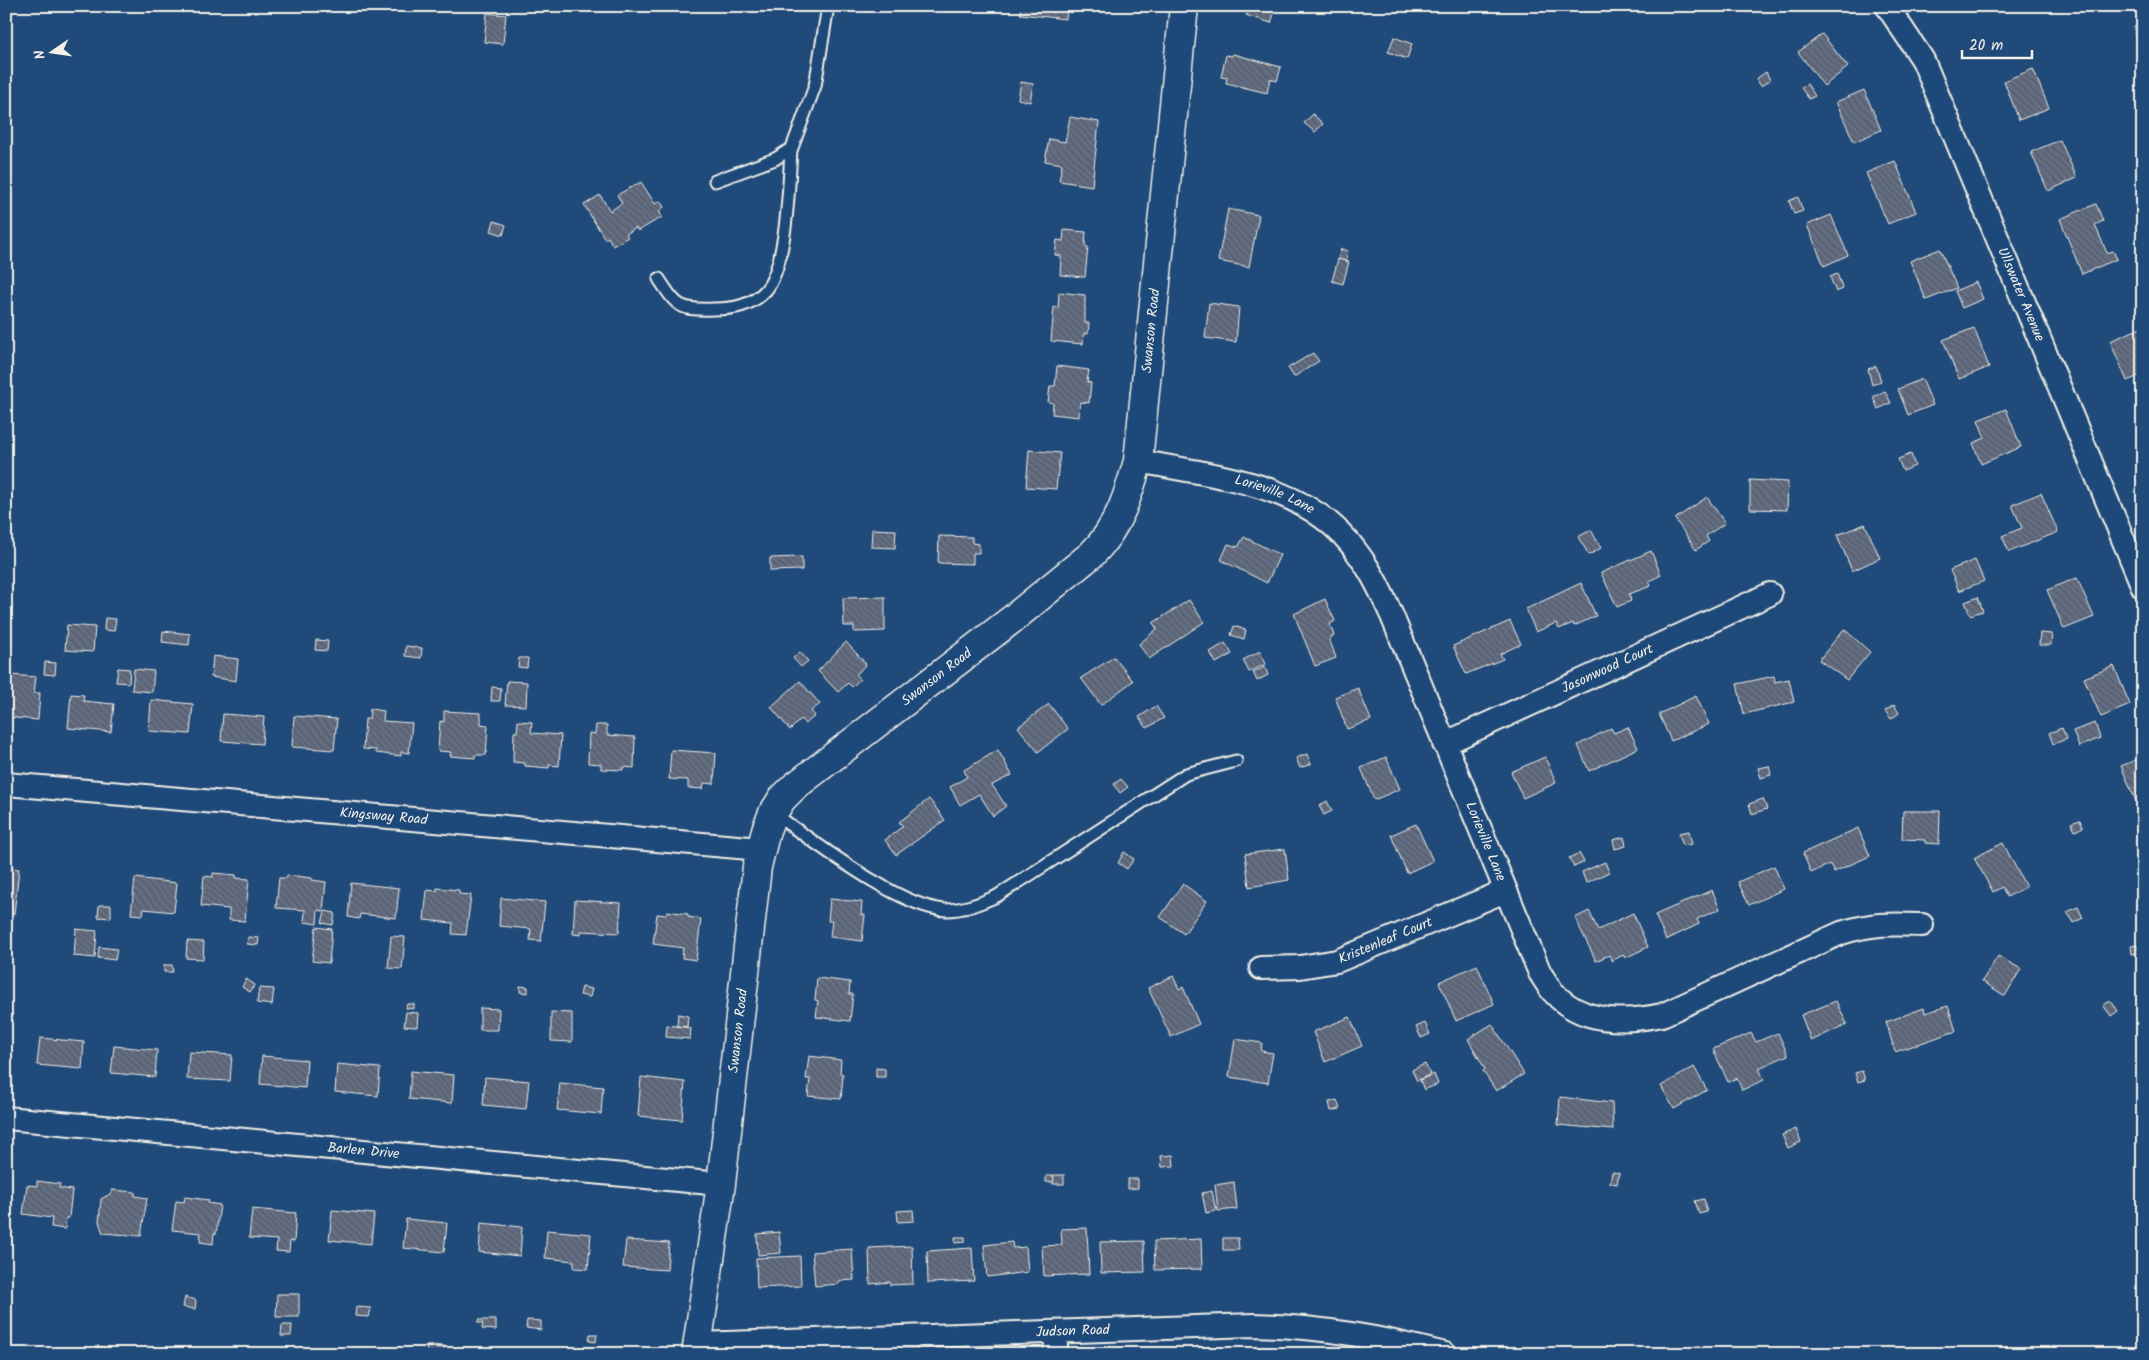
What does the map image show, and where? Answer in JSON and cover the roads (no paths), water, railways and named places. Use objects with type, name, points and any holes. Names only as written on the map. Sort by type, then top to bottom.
[{"type":"street","name":"Swanson Road","points":[[696,1349],[721,1184],[754,888],[761,849],[773,813],[782,799],[794,788],[1015,617],[1092,554],[1103,543],[1122,513],[1138,461],[1184,6]]},
{"type":"street","name":"Ullswater Avenue","points":[[1887,6],[1922,60],[2143,587]]},
{"type":"street","name":"Lorieville Lane","points":[[1138,461],[1263,486],[1288,496],[1312,510],[1337,530],[1358,554],[1377,583],[1540,973],[1553,992],[1569,1005],[1591,1016],[1614,1021],[1636,1020],[1662,1015],[1841,933],[1864,926],[1884,923],[1922,925]]},
{"type":"street","name":"Jasonwood Court","points":[[1444,744],[1770,594]]},
{"type":"street","name":"Kingsway Road","points":[[6,784],[761,849]]},
{"type":"street","name":"Kristenleaf Court","points":[[1261,968],[1309,966],[1337,961],[1505,892]]},
{"type":"street","name":"Barlen Drive","points":[[6,1118],[721,1184]]},
{"type":"street","name":"Judson Road","points":[[696,1349],[1056,1343],[1254,1325],[1302,1327],[1387,1346],[1445,1354]]},
{"type":"lane","points":[[659,279],[673,301],[686,308],[735,309],[756,300],[766,290],[772,280],[779,256],[787,205],[791,149],[816,86],[828,6]]},
{"type":"lane","points":[[715,181],[775,159],[791,149]]},
{"type":"lane","points":[[773,813],[894,893],[930,908],[945,910],[964,908],[997,896],[1186,774],[1236,761]]}]
